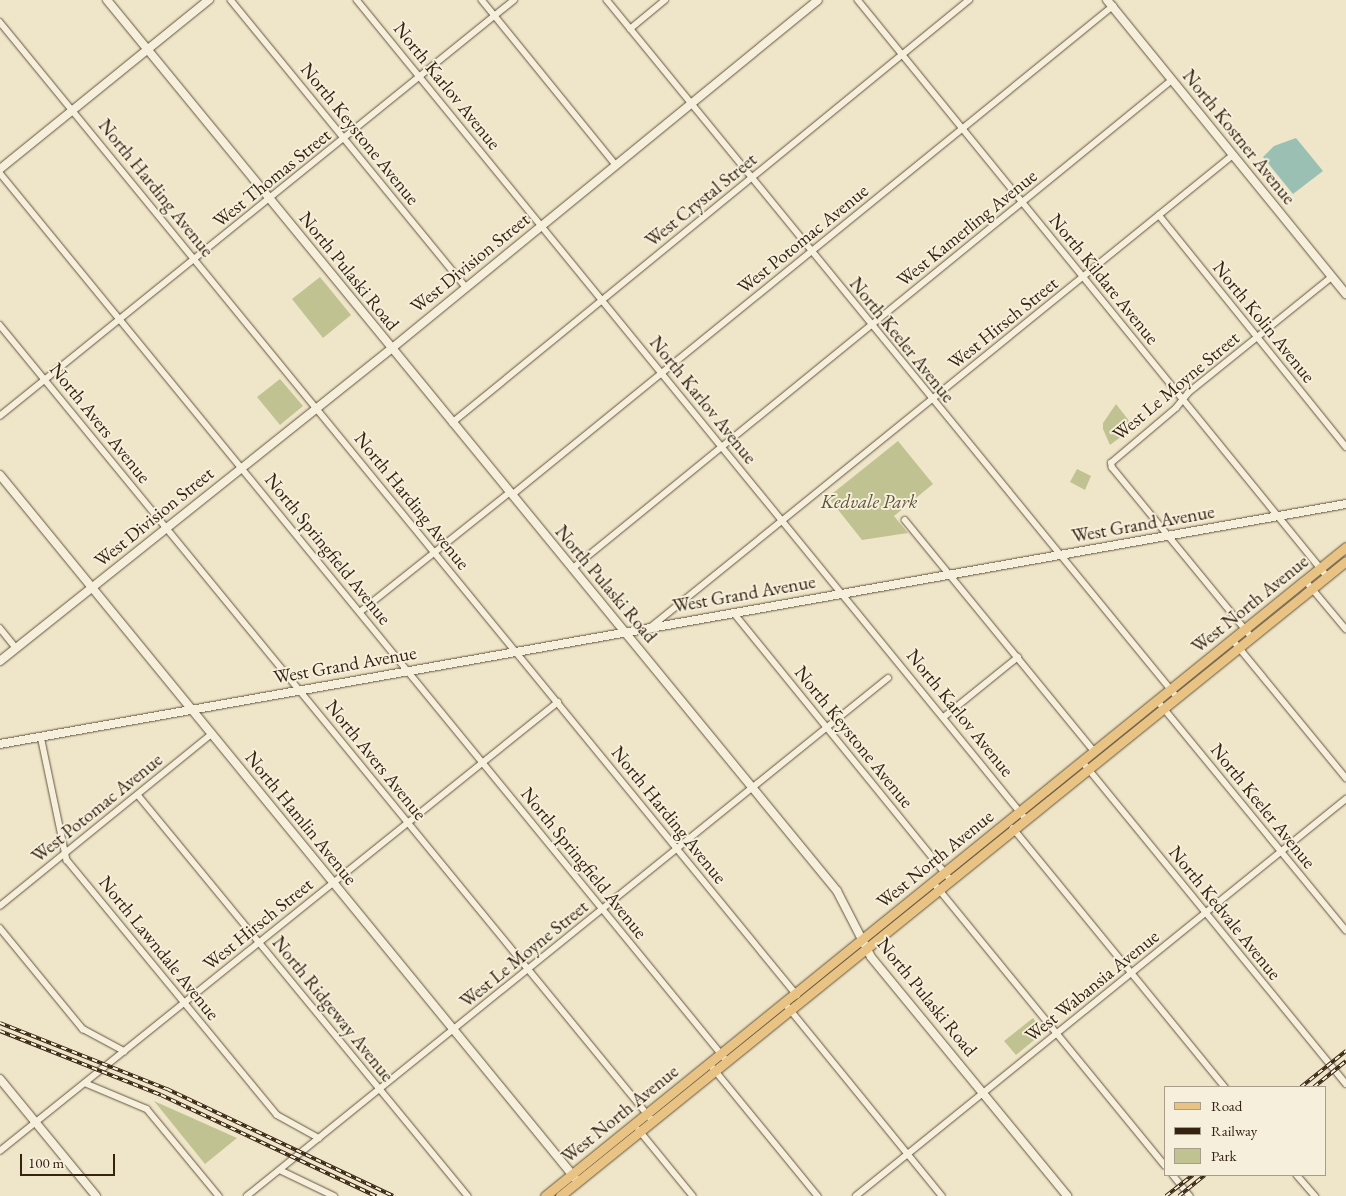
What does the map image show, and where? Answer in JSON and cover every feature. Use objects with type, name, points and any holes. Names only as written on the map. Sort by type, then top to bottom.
[{"type":"main road","name":"North Pulaski Road","points":[[107,0],[836,890],[866,948],[1067,1196]]},
{"type":"main road","points":[[0,169],[209,0]]},
{"type":"main road","name":"West Division Street","points":[[0,661],[391,349],[818,0]]},
{"type":"main road","name":"North Kostner Avenue","points":[[1110,3],[1346,294]]},
{"type":"main road","name":"North Hamlin Avenue","points":[[0,475],[575,1178]]},
{"type":"main road","name":"West Grand Avenue","points":[[0,744],[299,689],[1346,504]]},
{"type":"main road","name":"West North Avenue","points":[[544,1196],[563,1192],[575,1178],[647,1113],[1346,547]]},
{"type":"main road","name":"West North Avenue","points":[[575,1178],[653,1121],[1346,561]]},
{"type":"main road","points":[[0,1079],[95,1196]]},
{"type":"street","name":"North Keystone Avenue","points":[[231,0],[466,288]]},
{"type":"street","name":"North Karlov Avenue","points":[[357,0],[1026,819]]},
{"type":"street","points":[[482,0],[616,165]]},
{"type":"street","name":"West Thomas Street","points":[[0,416],[270,200],[514,0]]},
{"type":"street","name":"North Keeler Avenue","points":[[607,0],[932,400],[1177,697]]},
{"type":"street","points":[[630,29],[665,0]]},
{"type":"street","name":"North Kildare Avenue","points":[[858,0],[1327,576]]},
{"type":"street","name":"West Crystal Street","points":[[452,423],[969,0]]},
{"type":"street","name":"West Potomac Avenue","points":[[360,612],[662,373],[962,128],[1110,3]]},
{"type":"street","name":"North Harding Avenue","points":[[0,22],[802,1000]]},
{"type":"street","name":"West Kamerling Avenue","points":[[572,569],[1172,80]]},
{"type":"street","name":"West Hirsch Street","points":[[651,627],[1233,155]]},
{"type":"street","name":"North Springfield Avenue","points":[[0,173],[727,1061]]},
{"type":"street","name":"North Kolin Avenue","points":[[1159,215],[1346,447]]},
{"type":"street","name":"West Le Moyne Street","points":[[1168,536],[1112,468],[1112,463],[1257,337],[1332,277]]},
{"type":"street","name":"North Avers Avenue","points":[[0,325],[653,1121]]},
{"type":"street","points":[[905,520],[1101,759]]},
{"type":"street","points":[[1168,536],[1251,637]]},
{"type":"street","points":[[1305,580],[1346,629]]},
{"type":"street","name":"North Keystone Avenue","points":[[734,613],[951,880]]},
{"type":"street","points":[[0,628],[16,648]]},
{"type":"street","points":[[1232,639],[1346,778]]},
{"type":"street","points":[[944,717],[1018,657]]},
{"type":"street","name":"West Le Moyne Street","points":[[247,1196],[888,678]]},
{"type":"street","name":"North Keeler Avenue","points":[[1157,700],[1346,930]]},
{"type":"street","name":"West Hirsch Street","points":[[0,1151],[558,702]]},
{"type":"street","name":"West Potomac Avenue","points":[[0,906],[212,734]]},
{"type":"street","name":"North Lawndale Avenue","points":[[41,736],[64,854],[277,1115],[319,1138]]},
{"type":"street","name":"North Kedvale Avenue","points":[[1082,761],[1346,1084]]},
{"type":"street","name":"North Ridgeway Avenue","points":[[138,794],[468,1196]]},
{"type":"street","name":"West Wabansia Avenue","points":[[856,1196],[1346,799]]},
{"type":"street","points":[[1008,821],[1224,1086]]},
{"type":"street","points":[[933,882],[1164,1164]]},
{"type":"street","points":[[0,928],[83,1029],[124,1051]]},
{"type":"street","points":[[784,1002],[942,1196]]},
{"type":"street","points":[[708,1063],[818,1196]]},
{"type":"street","points":[[85,1083],[147,1109],[219,1196]]},
{"type":"street","points":[[634,1124],[693,1196]]},
{"type":"street","points":[[280,1170],[334,1196]]},
{"type":"street","points":[[1174,1176],[1190,1196]]},
{"type":"street","points":[[1298,1176],[1315,1196]]},
{"type":"green space","points":[[320,277],[351,315],[323,338],[292,299]]},
{"type":"green space","points":[[280,379],[303,406],[280,425],[257,397]]},
{"type":"green space","points":[[1116,404],[1130,422],[1130,430],[1110,445],[1103,429],[1103,423]]},
{"type":"green space","name":"Kedvale Park","points":[[898,441],[933,484],[894,516],[908,533],[862,540],[828,497]]},
{"type":"green space","points":[[1077,469],[1091,476],[1085,490],[1070,482]]},
{"type":"green space","points":[[1033,1018],[1044,1032],[1016,1055],[1004,1041]]},
{"type":"green space","points":[[154,1101],[237,1138],[205,1164]]},
{"type":"water","points":[[1296,138],[1323,171],[1293,194],[1263,157],[1274,146]]},
{"type":"railway","points":[[0,1023],[167,1089],[393,1196]]},
{"type":"railway","points":[[0,1031],[161,1095],[376,1196]]},
{"type":"railway","points":[[1302,1086],[1346,1051]]},
{"type":"railway","points":[[1315,1086],[1346,1061]]},
{"type":"railway","points":[[1166,1196],[1192,1176]]},
{"type":"railway","points":[[1179,1196],[1204,1176]]}]
